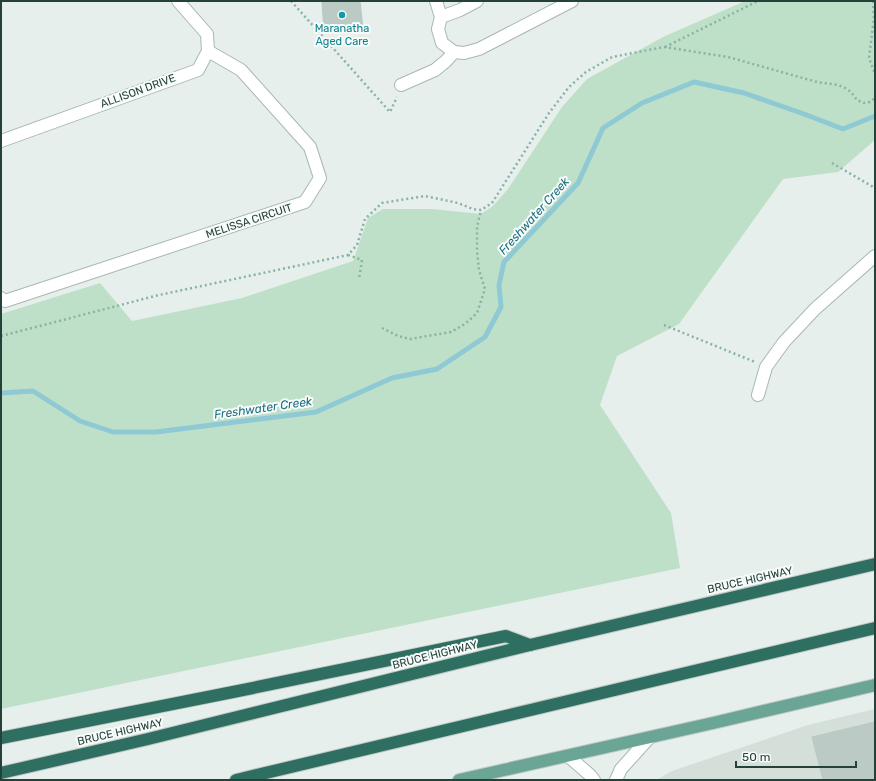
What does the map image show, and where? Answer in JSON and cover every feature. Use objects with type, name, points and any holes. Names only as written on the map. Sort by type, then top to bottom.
[{"type":"highway","name":"BRUCE HIGHWAY","points":[[1,773],[148,739],[530,645],[875,564]]},
{"type":"highway","points":[[236,780],[875,628]]},
{"type":"highway","points":[[1,738],[506,636],[530,645]]},
{"type":"main road","points":[[459,780],[649,738],[875,684]]},
{"type":"street","points":[[178,1],[207,34],[208,51]]},
{"type":"street","points":[[436,1],[441,17],[438,29],[442,43],[454,52],[464,53],[479,50],[572,1]]},
{"type":"street","points":[[441,17],[460,10],[477,1]]},
{"type":"street","name":"ALLISON DRIVE","points":[[1,141],[198,70],[208,51]]},
{"type":"street","name":"MELISSA CIRCUIT","points":[[1,298],[5,300],[305,202],[320,178],[310,146],[241,70],[208,51]]},
{"type":"street","points":[[401,85],[435,70],[454,52]]},
{"type":"street","points":[[758,395],[766,367],[784,342],[815,309],[875,256]]},
{"type":"street","points":[[616,780],[621,769],[649,738]]},
{"type":"street","points":[[568,756],[594,780]]},
{"type":"path","points":[[291,1],[390,112],[401,85]]},
{"type":"path","points":[[348,255],[357,245],[365,219],[382,203],[425,196],[458,203],[473,209],[481,210],[492,203],[549,113],[569,87],[586,72],[612,57],[664,47],[758,1]]},
{"type":"path","points":[[873,1],[874,18],[869,58],[875,74]]},
{"type":"path","points":[[664,47],[728,57],[817,82],[838,85],[851,92],[857,100],[864,103],[870,102],[875,98]]},
{"type":"path","points":[[832,163],[875,188]]},
{"type":"path","points":[[382,328],[398,336],[410,339],[451,332],[465,324],[477,313],[485,290],[479,270],[477,251],[477,227],[481,210]]},
{"type":"path","points":[[1,336],[159,294],[348,255],[362,260],[359,278]]},
{"type":"path","points":[[664,325],[748,358],[766,367]]},
{"type":"shaded area","points":[[875,709],[875,780],[656,780],[672,771],[808,725]]},
{"type":"green space","points":[[745,1],[875,1],[875,140],[838,172],[783,179],[679,324],[617,356],[600,405],[671,513],[680,568],[1,709],[1,314],[100,283],[132,321],[242,298],[353,261],[368,218],[383,209],[432,209],[481,214],[493,206],[508,189],[562,107],[587,79],[663,37]]},
{"type":"building","name":"Maranatha Aged Care","points":[[322,1],[360,1],[363,29],[324,32]]},
{"type":"building","points":[[875,722],[875,780],[823,780],[812,737]]},
{"type":"waterway","name":"Freshwater Creek","points":[[1,393],[33,391],[80,421],[113,432],[156,432],[316,412],[392,378],[437,369],[485,337],[501,307],[499,285],[504,262],[578,183],[603,128],[642,103],[694,82],[744,93],[843,129],[875,116]]},
{"type":"place","name":"Maranatha Aged Care","points":[[342,15]]}]
